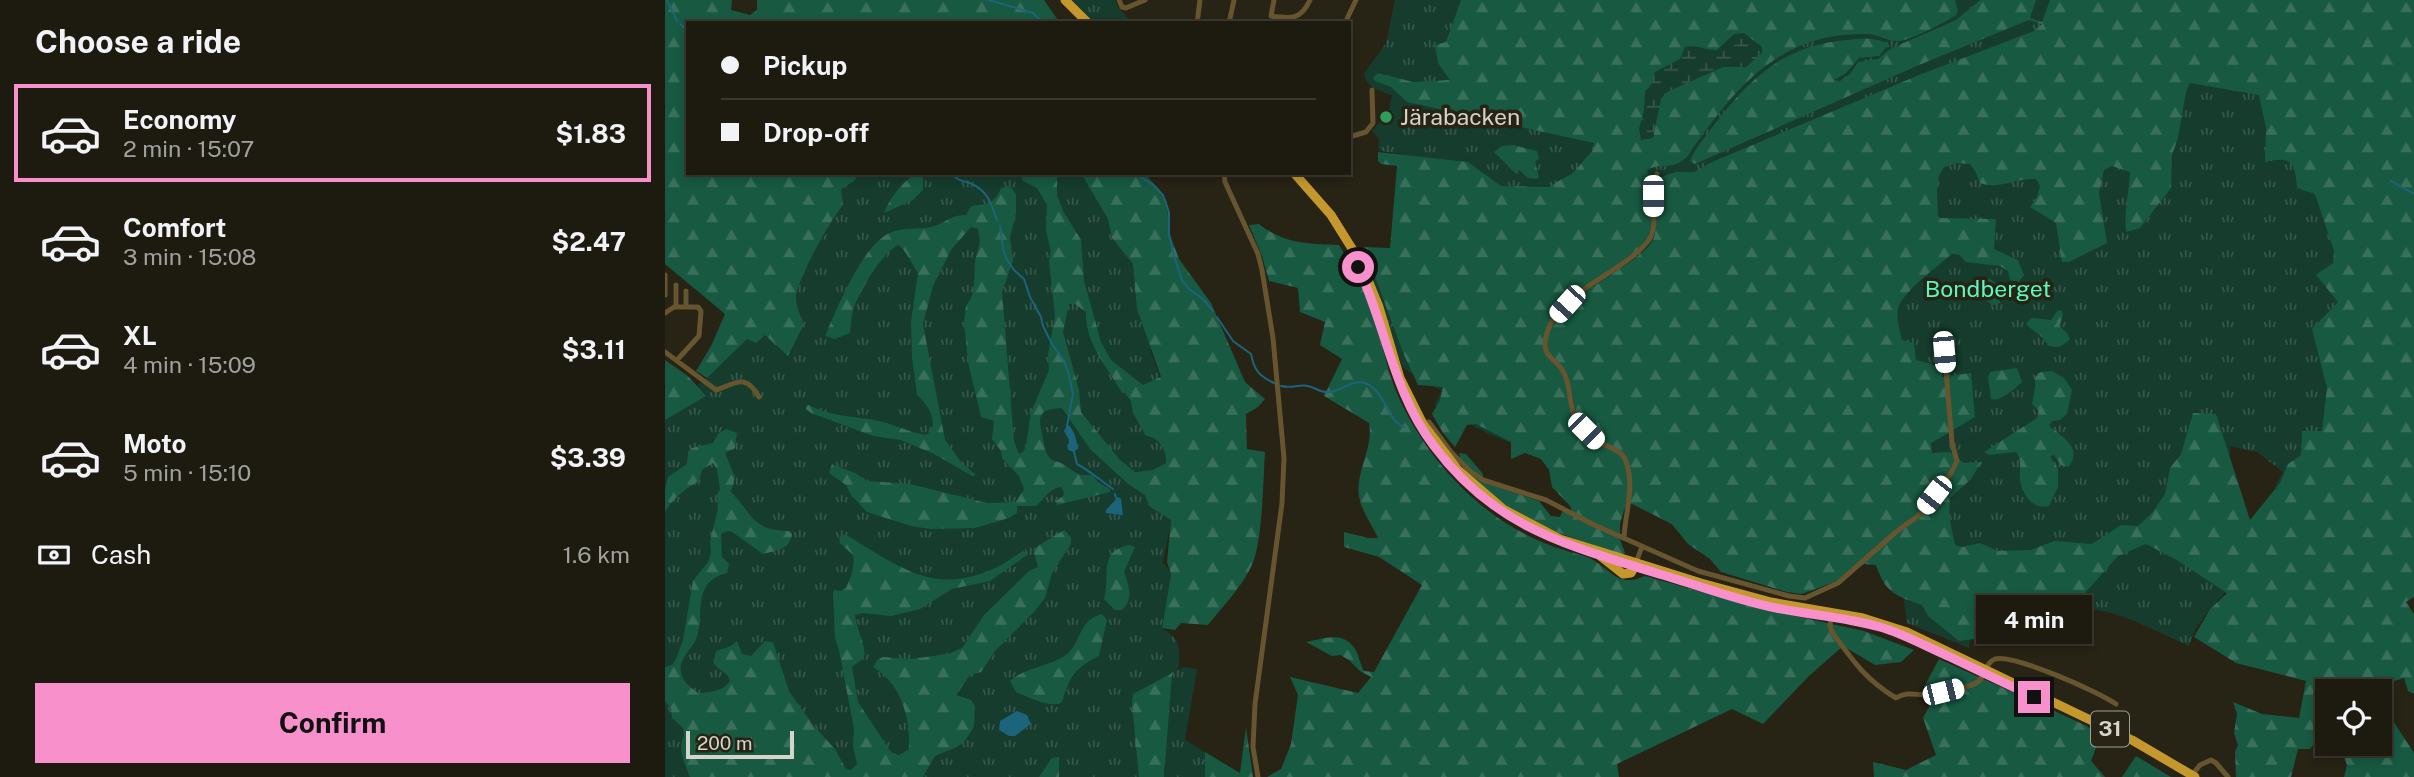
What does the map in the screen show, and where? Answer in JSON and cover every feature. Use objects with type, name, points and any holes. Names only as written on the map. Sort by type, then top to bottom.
[{"type":"highway","points":[[1063,0],[1081,21]]},
{"type":"highway","points":[[1063,0],[1086,21]]},
{"type":"highway","points":[[1291,175],[1321,209],[1352,255],[1371,296],[1402,391],[1419,424],[1442,457],[1476,493],[1511,518],[1559,542],[1599,555],[1623,574],[1631,573],[1635,564]]},
{"type":"highway","name":"31","points":[[1296,175],[1331,215],[1361,263],[1379,307],[1401,378],[1423,424],[1458,470],[1480,491],[1513,515],[1560,539],[1763,605],[1877,626],[1985,671]]},
{"type":"highway","name":"31","points":[[1635,564],[1755,598],[1878,622],[1907,632],[2191,776]]},
{"type":"street","points":[[1119,0],[1122,7],[1126,8],[1145,0]]},
{"type":"street","points":[[1197,21],[1200,0]]},
{"type":"street","points":[[1229,21],[1234,0]]},
{"type":"street","points":[[1274,0],[1270,19],[1304,14],[1310,0]]},
{"type":"street","points":[[1347,21],[1356,0]]},
{"type":"street","points":[[1351,136],[1366,132],[1373,123],[1372,90]]},
{"type":"street","points":[[1623,538],[1630,488],[1625,461],[1621,454],[1597,441],[1579,424],[1572,408],[1564,373],[1547,353],[1546,338],[1550,325],[1567,304],[1630,259],[1650,239],[1653,227],[1653,182],[1657,174]]},
{"type":"street","points":[[1224,175],[1258,254],[1267,291],[1284,458],[1282,503],[1255,705],[1254,747],[1258,777]]},
{"type":"street","points":[[665,275],[665,295]]},
{"type":"street","points":[[676,285],[676,306]]},
{"type":"street","points":[[686,291],[686,307]]},
{"type":"street","points":[[665,313],[676,306],[700,308],[699,336],[677,360]]},
{"type":"street","points":[[1423,424],[1429,422],[1451,452],[1476,477],[1546,500],[1697,571],[1805,598],[1838,583],[1918,516],[1951,473],[1957,461],[1952,443],[1943,334]]},
{"type":"street","points":[[665,352],[716,390],[738,381],[752,387],[759,397]]},
{"type":"street","points":[[1635,564],[1642,546]]},
{"type":"street","points":[[1832,617],[1832,632],[1858,670],[1896,698],[1907,693],[1933,695],[1974,684],[1993,659],[2014,661],[2078,684],[2116,704]]},
{"type":"street","points":[[2191,776],[2200,765],[2211,761],[2228,777]]},
{"type":"green space","points":[[665,0],[732,0],[731,10],[750,15],[757,10],[757,0],[1044,0],[1059,21],[686,21],[686,175],[858,175],[854,181],[841,189],[843,205],[823,236],[802,278],[796,298],[804,324],[788,356],[765,335],[756,343],[747,339],[707,378],[696,371],[725,314],[665,264]]},
{"type":"green space","points":[[1072,0],[1115,0],[1130,21],[1092,21]]},
{"type":"green space","name":"Bondberget","points":[[1395,0],[2414,0],[2414,580],[2298,511],[2275,487],[2283,472],[2257,452],[2230,446],[2226,592],[2200,623],[2189,646],[2121,616],[2089,609],[2064,610],[2040,601],[1971,628],[1969,648],[1907,623],[1903,594],[1875,554],[1820,588],[1804,594],[1780,589],[1631,501],[1434,405],[1442,391],[1403,368],[1361,252],[1400,256],[1402,154],[1380,151],[1379,139],[1372,131],[1379,123],[1380,114],[1386,118],[1388,115],[1392,95],[1371,86],[1364,74],[1386,43]]},
{"type":"green space","points":[[1461,0],[1955,0],[1958,11],[1956,15],[1909,38],[1897,41],[1870,34],[1835,36],[1807,43],[1760,70],[1722,110],[1687,157],[1676,164],[1647,170],[1652,211],[1651,228],[1647,238],[1639,248],[1559,310],[1548,324],[1545,335],[1548,358],[1563,374],[1577,424],[1619,453],[1626,464],[1629,494],[1620,524],[1620,539],[1625,553],[1622,555],[1556,532],[1505,505],[1477,484],[1464,470],[1459,453],[1466,454],[1483,474],[1483,482],[1539,501],[1551,516],[1560,517],[1562,512],[1572,511],[1552,487],[1549,470],[1541,459],[1525,453],[1511,459],[1511,442],[1476,424],[1467,425],[1455,447],[1443,433],[1432,414],[1440,400],[1443,387],[1418,385],[1404,355],[1364,247],[1390,248],[1397,166],[1381,164],[1378,161],[1378,152],[1468,162],[1501,186],[1548,187],[1573,173],[1592,151],[1594,143],[1407,102],[1391,87],[1375,81],[1373,78],[1378,73],[1413,82],[1450,80],[1438,63],[1435,45],[1446,42]]},
{"type":"green space","points":[[1980,0],[2036,0],[2030,18],[2042,22],[2050,0],[2414,0],[2414,597],[2406,602],[2414,614],[2414,694],[2408,691],[2404,678],[2392,682],[2392,679],[2315,679],[2315,742],[2310,749],[2298,749],[2291,777],[2236,777],[2235,752],[2238,745],[2234,733],[2237,714],[2233,702],[2262,714],[2299,718],[2306,681],[2236,663],[2194,637],[2210,609],[2227,593],[2175,559],[2146,544],[2118,556],[2070,606],[2055,603],[2021,636],[2008,640],[1959,641],[1928,616],[1922,605],[1892,592],[1883,581],[1876,565],[1864,564],[1837,581],[1801,594],[1721,572],[1710,559],[1688,544],[1672,524],[1630,503],[1627,459],[1599,438],[1576,412],[1568,380],[1548,349],[1549,334],[1556,319],[1569,305],[1649,246],[1655,232],[1658,178],[1676,172],[1694,172],[1919,75],[2034,31],[2042,24],[2029,20],[1919,65],[1695,164],[1690,161],[1704,138],[1742,92],[1771,66],[1787,56],[1825,43],[1847,40],[1868,39],[1889,44],[1879,56],[1859,58],[1846,73],[1834,80],[1840,81],[1850,74],[1858,62],[1878,59],[1890,49],[1956,20]],"holes":[[[2190,83],[2259,95],[2266,128],[2265,162],[2281,160],[2290,163],[2295,172],[2297,188],[2315,194],[2334,251],[2333,263],[2316,275],[2338,302],[2312,329],[2327,388],[2322,431],[2302,431],[2301,455],[2288,464],[2280,483],[2250,520],[2216,414],[2193,413],[2181,454],[2170,468],[2165,494],[2152,513],[2138,526],[2121,525],[2092,544],[2054,541],[2031,550],[1998,551],[1980,543],[1962,547],[1955,545],[1949,516],[1950,498],[1971,479],[1981,462],[1964,463],[1950,452],[1932,453],[1931,443],[1975,417],[1971,373],[1942,377],[1942,367],[1916,360],[1914,343],[1902,340],[1898,323],[1899,306],[1923,278],[1952,254],[1960,255],[1966,262],[2000,266],[2008,271],[2010,280],[2019,282],[2024,275],[2018,260],[1994,249],[1996,219],[1938,218],[1937,190],[1939,176],[1944,167],[1957,163],[1970,164],[1980,183],[1987,185],[2036,179],[2040,186],[2030,207],[2056,223],[2062,262],[2069,262],[2107,243],[2099,193],[2104,170],[2112,166],[2130,172],[2126,232],[2140,228],[2171,188],[2172,155]]]},
{"type":"green space","points":[[1744,33],[1762,47],[1762,53],[1746,67],[1723,67],[1667,92],[1661,99],[1653,138],[1641,140],[1639,129],[1645,91],[1651,85],[1655,72],[1680,59],[1685,47],[1717,50],[1734,34]]},
{"type":"green space","points":[[1513,145],[1537,151],[1537,179],[1528,178],[1519,170],[1518,174],[1515,173],[1494,152],[1502,146]]},
{"type":"green space","points":[[836,175],[1089,175],[1110,218],[1114,242],[1134,258],[1151,352],[1186,448],[1163,562],[1171,573],[1162,628],[1178,644],[1179,667],[1175,671],[1184,667],[1197,669],[1185,740],[1205,752],[1206,777],[1164,777],[1166,766],[1157,777],[911,777],[858,764],[851,770],[846,769],[835,749],[813,725],[789,691],[773,643],[727,686],[721,688],[713,777],[665,777],[665,410],[707,378]]},
{"type":"green space","points":[[914,175],[919,175],[923,178],[923,190],[913,200],[884,213],[890,201]]},
{"type":"green space","points":[[1020,175],[1057,175],[1057,195],[1063,211],[1081,240],[1084,281],[1101,342],[1111,360],[1143,385],[1161,377],[1137,309],[1133,264],[1112,238],[1108,219],[1082,175],[1146,175],[1167,202],[1169,232],[1179,259],[1211,303],[1245,382],[1265,399],[1246,414],[1247,449],[1265,452],[1262,511],[1255,556],[1242,582],[1208,625],[1181,623],[1175,630],[1162,628],[1171,574],[1167,562],[1171,520],[1149,506],[1145,495],[1127,483],[1090,449],[1062,408],[1048,410],[1041,416],[1040,425],[1047,455],[1078,474],[1092,475],[1110,489],[1110,492],[1057,505],[1056,501],[1064,492],[1061,487],[1050,492],[1036,506],[1017,506],[1017,513],[1009,518],[975,528],[930,529],[867,512],[851,495],[846,485],[829,473],[832,464],[867,481],[910,484],[987,503],[1016,502],[1024,489],[1019,476],[1002,458],[1001,451],[992,439],[994,421],[981,417],[968,362],[964,321],[974,285],[975,261],[980,241],[978,229],[971,227],[951,250],[933,286],[923,324],[945,440],[961,462],[975,474],[974,477],[934,454],[901,440],[873,436],[811,413],[806,406],[838,415],[880,421],[921,434],[926,435],[930,431],[933,420],[917,395],[912,357],[911,322],[918,273],[899,245],[879,263],[866,283],[853,310],[850,333],[835,339],[825,336],[861,262],[881,238],[897,230],[936,226],[956,216],[966,215],[971,206],[989,203],[996,198],[1001,188],[1010,186],[1016,194],[1016,213],[1010,237],[1013,261],[1002,292],[1014,441],[1019,454],[1023,452],[1031,412],[1049,370],[1048,354],[1055,316],[1049,261],[1051,252],[1046,230],[1047,205],[1037,188],[1023,181]],"holes":[[[1069,304],[1075,304],[1086,312],[1089,334],[1098,354],[1122,393],[1131,401],[1133,413],[1146,436],[1155,439],[1164,449],[1166,463],[1153,470],[1135,472],[1119,459],[1081,412],[1079,390],[1063,332]]]},
{"type":"green space","points":[[1259,224],[1287,239],[1339,245],[1369,300],[1399,398],[1422,440],[1470,495],[1508,525],[1542,542],[1593,560],[1619,578],[1626,580],[1645,576],[1759,608],[1864,631],[1914,650],[1901,662],[1875,665],[1843,646],[1809,676],[1763,724],[1732,709],[1617,764],[1619,777],[1267,777],[1281,769],[1291,744],[1298,695],[1290,677],[1358,693],[1371,677],[1340,655],[1332,656],[1306,642],[1332,637],[1345,639],[1355,649],[1364,671],[1374,672],[1422,585],[1379,557],[1344,547],[1344,532],[1378,538],[1364,512],[1358,487],[1369,442],[1369,423],[1324,396],[1342,359],[1320,345],[1325,322],[1300,312],[1298,288],[1269,281],[1249,225]]},
{"type":"green space","points":[[1977,278],[1990,279],[1999,285],[2000,303],[1993,305],[1987,301],[1974,283]]},
{"type":"green space","points":[[2058,310],[2062,311],[2063,316],[2059,326],[2070,339],[2060,346],[2048,346],[2041,336],[2026,324],[2031,318],[2051,320]]},
{"type":"green space","points":[[665,360],[688,376],[706,396],[665,420]]},
{"type":"green space","points":[[2017,368],[2022,382],[2003,397],[1991,399],[1988,377],[1990,372]]},
{"type":"green space","points":[[2052,371],[2064,378],[2072,390],[2067,414],[2060,420],[2052,421],[2049,426],[2069,444],[2074,454],[2068,467],[2061,465],[2054,455],[2050,456],[2058,469],[2058,487],[2049,506],[2044,507],[2031,502],[2023,490],[2020,460],[2016,452],[1989,455],[1984,452],[2037,418],[2039,411],[2032,404],[2035,377],[2041,372]]},
{"type":"green space","points":[[726,429],[737,433],[735,448],[725,453],[735,477],[731,492],[754,520],[767,528],[789,531],[792,534],[786,546],[763,554],[732,532],[721,534],[722,557],[729,564],[727,573],[716,577],[704,591],[697,637],[682,662],[682,675],[687,684],[698,693],[720,689],[730,681],[713,662],[716,651],[737,641],[742,654],[751,656],[765,641],[773,642],[789,691],[813,725],[835,749],[846,769],[851,770],[857,764],[853,746],[854,729],[835,638],[833,593],[834,590],[841,591],[846,588],[852,572],[853,555],[840,543],[841,535],[846,535],[916,574],[934,578],[973,576],[999,566],[1023,551],[1027,555],[990,581],[952,589],[920,609],[891,616],[863,613],[855,615],[865,653],[864,658],[852,667],[858,702],[891,752],[899,755],[909,749],[906,714],[891,683],[873,667],[878,659],[910,659],[948,654],[962,648],[984,615],[1029,571],[1038,567],[1033,549],[1064,530],[1071,537],[1071,544],[1052,573],[1045,598],[995,651],[981,672],[970,675],[956,695],[971,700],[975,706],[974,727],[964,742],[935,756],[923,777],[690,777],[682,751],[683,728],[672,718],[671,709],[665,701],[665,667],[672,665],[676,659],[683,640],[693,581],[708,562],[711,552],[710,541],[720,489],[717,469],[713,463],[702,470],[699,481],[680,494],[665,512],[665,489],[668,477],[687,464],[688,452],[692,448],[713,443],[718,434]]},
{"type":"green space","points":[[1130,545],[1135,547],[1124,572],[1129,597],[1122,610],[1115,610],[1104,599],[1107,565],[1113,552]]},
{"type":"green space","points":[[1102,614],[1107,620],[1099,656],[1075,674],[1062,702],[1045,703],[1016,692],[1010,681],[1066,655],[1084,626]]},
{"type":"green space","points":[[1939,659],[2087,726],[2100,737],[2091,761],[2105,777],[1874,777],[1873,762],[1906,770],[1936,755],[1923,718],[1929,707],[1924,687]]},
{"type":"green space","points":[[1172,673],[1164,777],[1139,777],[1133,694]]},
{"type":"green space","points":[[2392,719],[2414,753],[2414,777],[2344,777],[2347,765],[2344,756],[2392,756]]},
{"type":"green space","points":[[1246,727],[1253,777],[1205,777],[1205,752],[1240,773]]},
{"type":"green space","points":[[2136,756],[2171,777],[2122,777]]},
{"type":"green space","points":[[1059,757],[1059,777],[1039,777],[1052,758]]},
{"type":"water","points":[[1070,426],[1075,435],[1078,448],[1074,452],[1068,450],[1069,440],[1064,431]]},
{"type":"water","points":[[1118,497],[1121,499],[1123,515],[1106,513],[1106,510]]},
{"type":"water","points":[[1017,711],[1027,715],[1031,724],[1015,736],[1009,736],[999,730],[1000,721]]},
{"type":"waterway","points":[[667,0],[677,21]]},
{"type":"waterway","points":[[989,0],[1033,13],[1041,21]]},
{"type":"waterway","points":[[680,24],[686,29]]},
{"type":"waterway","points":[[1137,175],[1163,195],[1169,212],[1169,234],[1173,253],[1182,280],[1213,311]]},
{"type":"waterway","points":[[954,176],[976,186],[985,194],[997,220]]},
{"type":"waterway","points":[[2391,181],[2414,194]]},
{"type":"waterway","points":[[1000,226],[1007,260],[1024,279],[1043,326],[1064,361],[1069,375],[1073,394],[1067,426]]},
{"type":"waterway","points":[[1217,317],[1233,341],[1251,354],[1258,372],[1274,383]]},
{"type":"waterway","points":[[1281,386],[1308,386],[1326,392],[1365,383],[1377,392],[1393,418],[1404,427]]},
{"type":"waterway","points":[[1074,452],[1077,464],[1113,489]]},
{"type":"waterway","points":[[1115,494],[1116,498]]},
{"type":"place","name":"Järabacken","points":[[1386,117]]},
{"type":"route","points":[[1358,267],[1375,308],[1397,380],[1419,424],[1454,471],[1476,493],[1501,512],[1559,542],[1635,566],[1763,605],[1890,631],[2034,697]]}]
